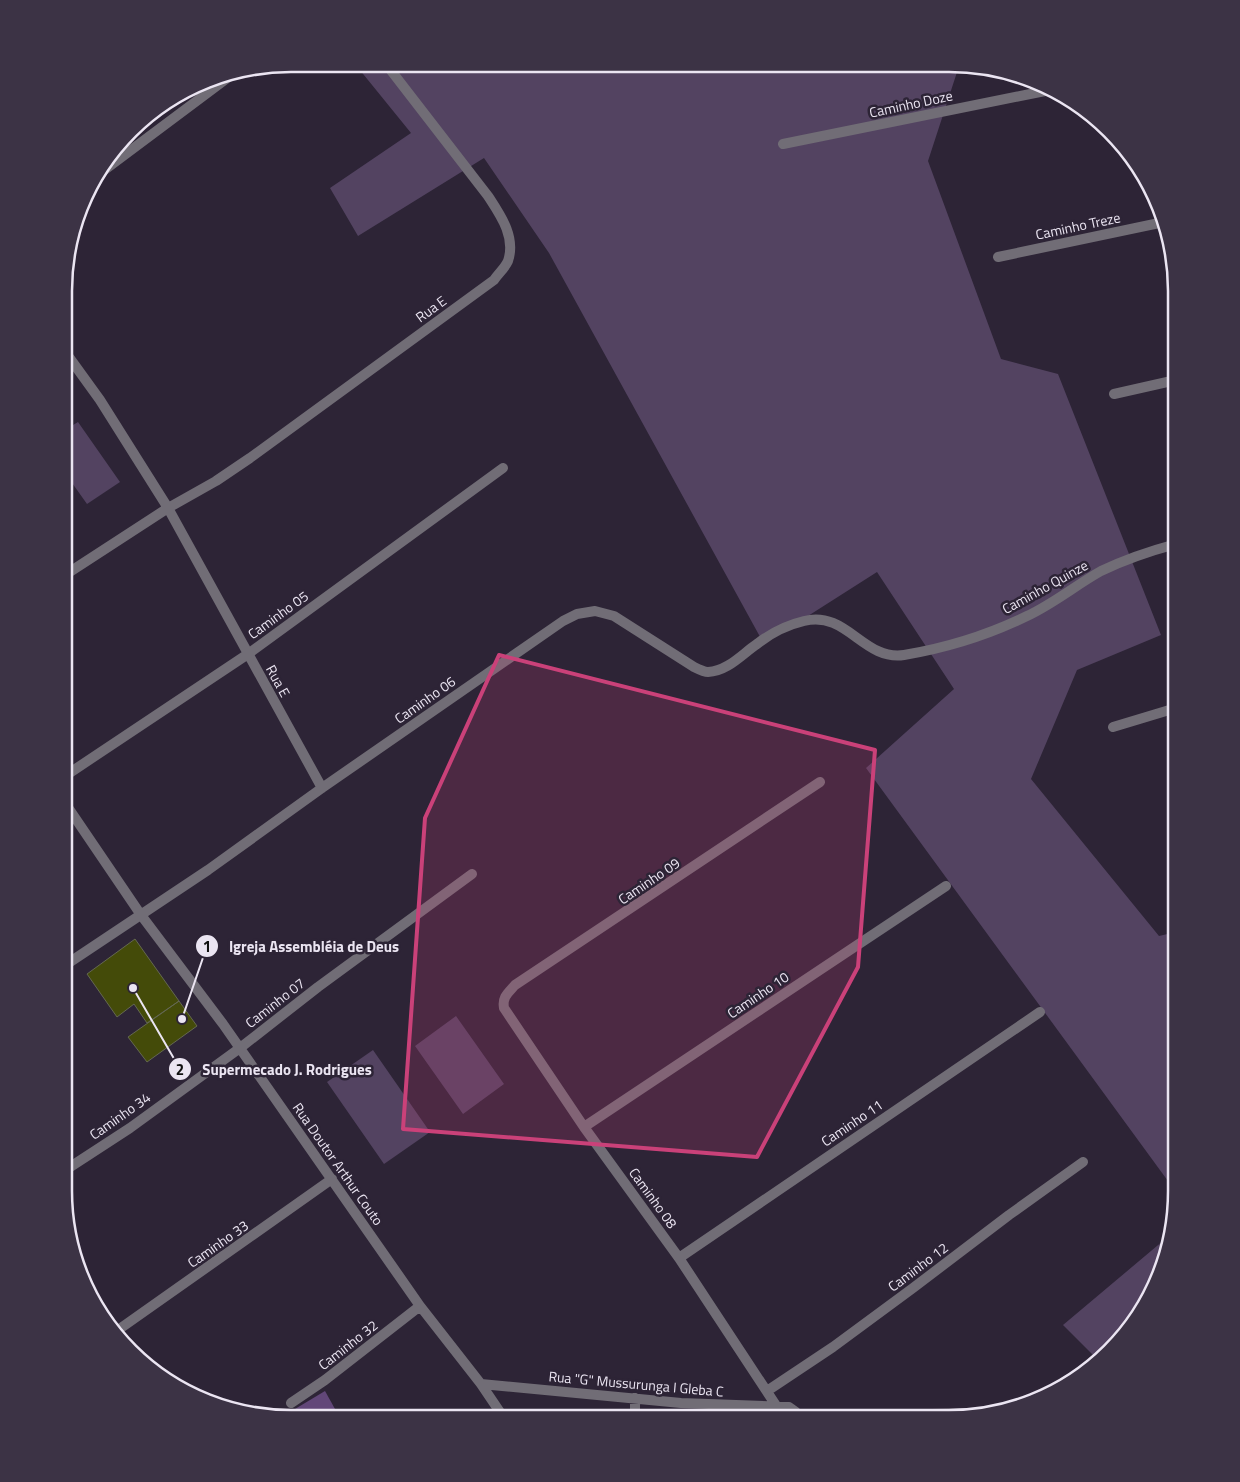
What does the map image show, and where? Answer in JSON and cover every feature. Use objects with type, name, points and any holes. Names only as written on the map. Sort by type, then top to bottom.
[{"type":"street","name":"Rua E","points":[[72,570],[250,458],[494,280],[507,262],[511,243],[504,220],[488,196],[392,72]]},
{"type":"street","points":[[116,161],[217,85]]},
{"type":"street","name":"Caminho Doze","points":[[783,144],[1039,92]]},
{"type":"street","name":"Caminho Treze","points":[[998,257],[1157,224]]},
{"type":"street","name":"Rua E","points":[[72,361],[100,400],[168,508],[322,788]]},
{"type":"street","points":[[1114,394],[1168,382]]},
{"type":"street","name":"Caminho 05","points":[[72,771],[248,654],[503,468]]},
{"type":"street","name":"Caminho Quinze","points":[[738,658],[781,628],[806,620],[825,620],[844,627],[864,644],[883,653],[901,655],[952,645],[1028,616],[1101,572],[1138,554],[1168,546]]},
{"type":"street","name":"Caminho 06","points":[[72,961],[208,870],[322,788],[563,621],[577,614],[595,611],[614,616],[694,667],[707,672],[723,669],[738,658]]},
{"type":"street","points":[[1113,728],[1168,711]]},
{"type":"street","name":"Caminho 09","points":[[504,1008],[504,999],[515,985],[820,782]]},
{"type":"street","name":"Rua Doutor Arthur Couto","points":[[72,813],[141,915],[240,1048],[420,1306],[481,1384],[499,1410]]},
{"type":"street","name":"Caminho 07","points":[[240,1048],[318,987],[472,874]]},
{"type":"street","name":"Caminho 10","points":[[584,1127],[946,886]]},
{"type":"street","name":"Caminho 08","points":[[504,1008],[584,1127],[679,1258],[777,1407]]},
{"type":"street","name":"Caminho 11","points":[[679,1258],[1040,1012]]},
{"type":"street","name":"Caminho 34","points":[[72,1166],[130,1128],[240,1048]]},
{"type":"street","name":"Caminho 12","points":[[767,1391],[833,1347],[1083,1162]]},
{"type":"street","name":"Caminho 33","points":[[121,1328],[332,1179]]},
{"type":"street","name":"Caminho 32","points":[[291,1403],[325,1380],[420,1306]]},
{"type":"street","name":"Rua \"G\" Mussurunga I Gleba C","points":[[481,1384],[681,1403],[789,1407],[793,1410]]},
{"type":"street","points":[[635,1398],[635,1410]]},
{"type":"highlighted area","points":[[499,655],[875,750],[858,967],[757,1157],[403,1129],[425,818]]},
{"type":"shaded area","points":[[361,72],[957,73],[928,161],[1001,359],[1058,374],[1161,635],[1077,670],[1031,779],[1159,936],[1168,934],[1168,1181],[866,768],[954,689],[877,572],[764,644],[549,253],[484,158],[358,236],[330,188],[411,133]]},
{"type":"shaded area","points":[[78,422],[120,482],[87,504],[72,483],[72,426]]},
{"type":"shaded area","points":[[456,1016],[504,1084],[463,1114],[415,1046]]},
{"type":"shaded area","points":[[373,1050],[430,1132],[384,1164],[327,1082]]},
{"type":"shaded area","points":[[1161,1243],[1151,1274],[1131,1312],[1113,1335],[1093,1355],[1063,1325]]},
{"type":"shaded area","points":[[325,1391],[336,1410],[293,1410]]},
{"type":"building","points":[[135,939],[179,1001],[147,1023],[134,1004],[117,1017],[87,974]]},
{"type":"building","points":[[179,1001],[197,1026],[147,1062],[128,1037]]},
{"type":"place","name":"Supermecado J. Rodrigues","points":[[133,988]]},
{"type":"place","name":"Igreja Assembléia de Deus","points":[[182,1019]]}]
